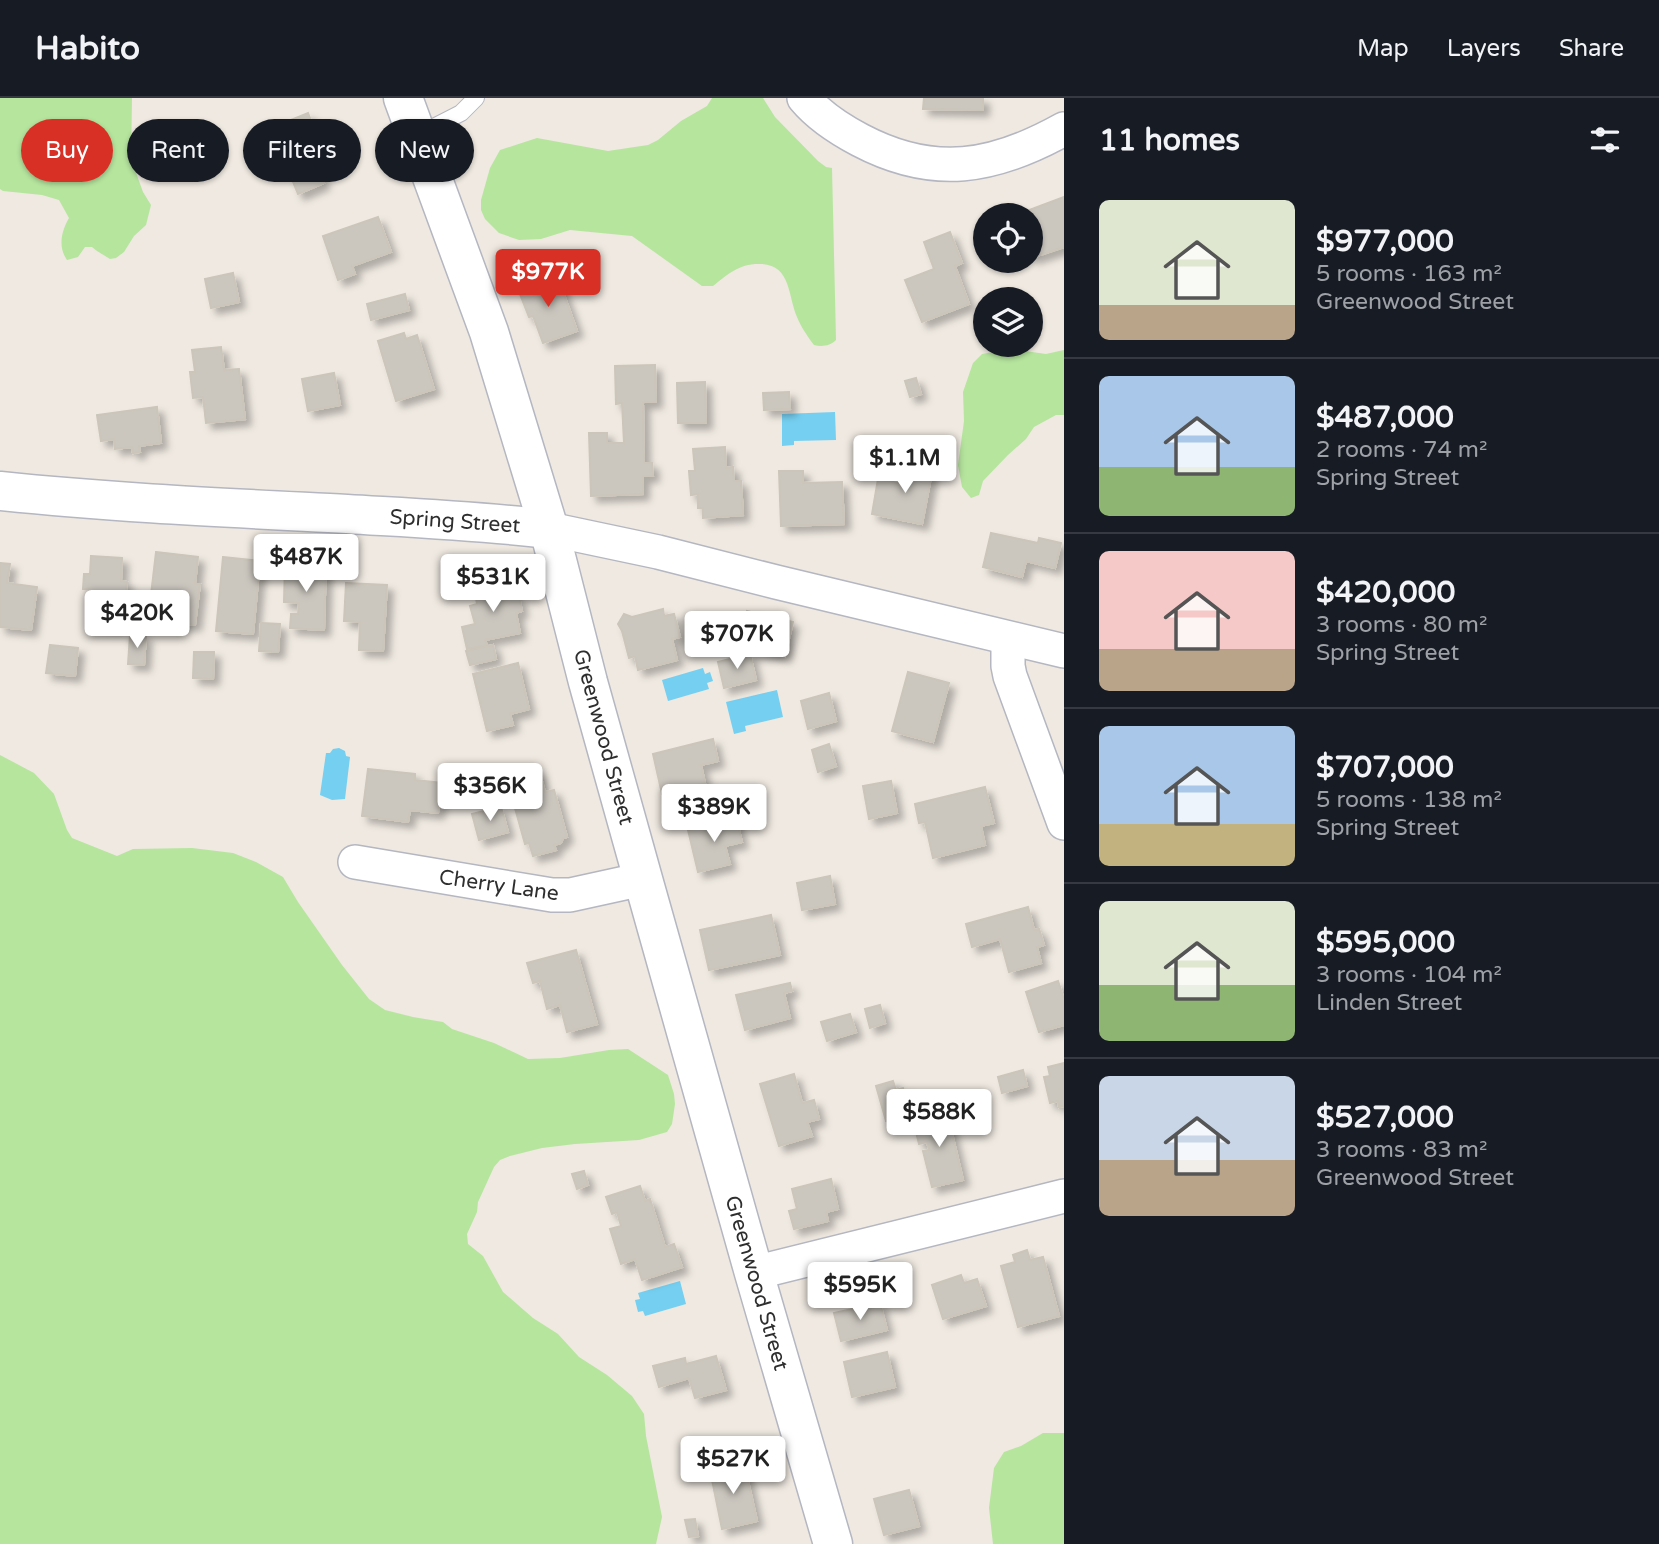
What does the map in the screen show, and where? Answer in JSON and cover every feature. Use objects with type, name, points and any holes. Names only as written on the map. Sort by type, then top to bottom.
[{"type":"street","name":"Greenwood Street","points":[[403,98],[410,119]]},
{"type":"street","points":[[804,98],[829,121],[879,150],[936,164],[966,164],[990,160],[1029,147],[1064,129]]},
{"type":"street","name":"Greenwood Street","points":[[433,182],[489,332],[550,529],[588,682],[833,1544]]},
{"type":"street","name":"Spring Street","points":[[0,491],[124,502],[382,516],[550,529],[658,552],[1064,651]]},
{"type":"street","points":[[1008,639],[1010,676],[1064,822]]},
{"type":"street","name":"Cherry Lane","points":[[355,862],[552,895],[570,895],[643,879]]},
{"type":"street","points":[[754,1273],[1064,1196]]},
{"type":"lane","points":[[449,119],[461,113],[475,98]]},
{"type":"green space","points":[[0,98],[132,98],[132,119],[127,119],[127,182],[139,182],[151,205],[146,225],[116,258],[110,259],[92,247],[85,247],[78,257],[67,260],[62,250],[62,239],[69,218],[59,200],[0,189]]},
{"type":"green space","points":[[712,98],[763,98],[775,117],[818,161],[832,168],[836,340],[831,344],[814,345],[799,321],[787,283],[778,270],[771,266],[747,265],[713,286],[702,286],[632,236],[570,230],[541,239],[519,240],[499,233],[485,219],[481,200],[490,168],[500,150],[537,138],[608,151],[648,145],[707,106]]},
{"type":"green space","points":[[1064,350],[1064,415],[1056,415],[1034,427],[1026,439],[983,481],[979,495],[971,498],[962,487],[958,465],[964,421],[963,392],[973,363],[979,357],[1043,357],[1043,354]]},
{"type":"green space","points":[[0,755],[34,773],[54,794],[72,838],[117,856],[133,849],[192,848],[233,853],[283,877],[342,965],[369,999],[385,1010],[443,1022],[452,1029],[494,1043],[528,1059],[560,1058],[628,1049],[668,1075],[675,1104],[672,1124],[667,1132],[639,1140],[542,1148],[500,1160],[478,1202],[477,1212],[467,1234],[468,1244],[483,1256],[503,1292],[533,1318],[558,1334],[579,1357],[632,1396],[644,1414],[662,1517],[656,1544],[0,1544]]},
{"type":"green space","points":[[1043,1433],[1064,1433],[1064,1544],[993,1544],[989,1508],[994,1468],[1004,1452]]},
{"type":"water","points":[[835,412],[836,440],[794,441],[794,445],[782,446],[782,414]]},
{"type":"water","points":[[703,668],[705,674],[710,672],[713,681],[707,683],[709,689],[668,701],[662,680]]},
{"type":"water","points":[[777,690],[783,717],[745,726],[746,731],[734,734],[726,702]]},
{"type":"water","points":[[339,748],[350,757],[345,799],[332,800],[320,795],[326,753]]},
{"type":"water","points":[[680,1281],[686,1304],[645,1316],[643,1311],[638,1312],[635,1300],[640,1299],[638,1293]]},
{"type":"building","points":[[924,98],[983,98],[983,110],[923,109]]},
{"type":"building","points":[[308,113],[310,119],[293,119]]},
{"type":"building","points":[[293,182],[324,183],[298,194]]},
{"type":"building","points":[[1064,197],[1064,247],[1043,254],[1043,205]]},
{"type":"building","points":[[378,217],[391,252],[352,266],[355,274],[338,280],[323,236]]},
{"type":"building","points":[[950,232],[962,263],[955,266],[969,304],[922,322],[905,280],[934,269],[924,242]]},
{"type":"building","points":[[233,273],[239,302],[211,308],[205,279]]},
{"type":"building","points":[[557,275],[577,331],[543,343],[533,316],[529,317],[518,289]]},
{"type":"building","points":[[405,294],[409,310],[371,320],[367,304]]},
{"type":"building","points":[[404,333],[406,339],[417,335],[434,389],[396,401],[378,341]]},
{"type":"building","points":[[221,347],[224,370],[239,369],[245,419],[206,423],[203,397],[193,398],[190,372],[195,372],[192,350]]},
{"type":"building","points":[[655,365],[656,402],[643,402],[644,463],[652,463],[653,476],[643,476],[643,494],[591,496],[589,433],[607,433],[607,443],[624,443],[622,403],[616,404],[615,366]]},
{"type":"building","points":[[334,373],[340,405],[308,411],[302,379]]},
{"type":"building","points":[[916,378],[921,394],[910,397],[905,381]]},
{"type":"building","points":[[705,382],[706,423],[678,423],[677,383]]},
{"type":"building","points":[[789,392],[790,409],[764,410],[763,393]]},
{"type":"building","points":[[157,407],[161,443],[139,446],[140,452],[133,453],[132,447],[115,449],[114,439],[101,441],[97,415]]},
{"type":"building","points":[[725,447],[726,468],[733,467],[734,481],[741,481],[743,515],[703,518],[703,508],[698,508],[698,494],[691,495],[689,471],[695,471],[693,449]]},
{"type":"building","points":[[907,462],[933,467],[922,524],[872,514],[878,479],[903,484]]},
{"type":"building","points":[[779,471],[803,471],[803,483],[842,482],[844,524],[781,526]]},
{"type":"building","points":[[991,533],[1038,543],[1039,538],[1061,543],[1055,568],[1026,561],[1022,577],[983,567]]},
{"type":"building","points":[[156,552],[198,557],[195,584],[200,584],[195,625],[168,622],[169,615],[149,612]]},
{"type":"building","points":[[91,556],[122,558],[121,581],[127,582],[125,600],[119,599],[117,628],[87,626],[89,589],[83,589],[84,574],[90,574]]},
{"type":"building","points":[[223,557],[260,561],[253,634],[216,631]]},
{"type":"building","points":[[0,563],[10,564],[7,583],[37,587],[31,630],[0,627]]},
{"type":"building","points":[[285,563],[326,564],[324,630],[290,628],[291,614],[298,614],[299,603],[284,602]]},
{"type":"building","points":[[510,579],[514,598],[519,597],[522,611],[516,613],[520,633],[485,640],[487,645],[467,649],[462,627],[475,624],[470,606],[477,604],[474,587]]},
{"type":"building","points":[[346,583],[387,585],[383,651],[359,650],[360,622],[344,621]]},
{"type":"building","points":[[663,609],[664,616],[674,614],[680,637],[672,639],[677,660],[638,670],[635,656],[629,658],[618,624],[624,614],[632,617]]},
{"type":"building","points":[[747,611],[793,622],[785,656],[739,645]]},
{"type":"building","points":[[261,623],[280,624],[278,652],[259,651]]},
{"type":"building","points":[[130,635],[146,636],[144,665],[128,664]]},
{"type":"building","points":[[50,645],[78,648],[75,676],[46,673]]},
{"type":"building","points":[[493,645],[496,659],[470,665],[466,651]]},
{"type":"building","points":[[194,652],[214,652],[213,679],[193,678]]},
{"type":"building","points":[[750,654],[756,680],[724,688],[718,662]]},
{"type":"building","points":[[518,663],[529,709],[510,714],[513,725],[487,731],[473,674]]},
{"type":"building","points":[[908,672],[949,683],[933,742],[892,731]]},
{"type":"building","points":[[829,693],[836,721],[808,729],[801,701]]},
{"type":"building","points":[[713,739],[718,761],[701,765],[705,783],[662,794],[653,754]]},
{"type":"building","points":[[829,744],[836,766],[818,772],[812,750]]},
{"type":"building","points":[[368,769],[415,774],[415,780],[442,783],[438,813],[410,810],[408,822],[362,816]]},
{"type":"building","points":[[539,770],[545,792],[554,790],[567,837],[554,845],[556,850],[533,856],[529,843],[525,844],[513,801],[520,798],[514,777]]},
{"type":"building","points":[[891,781],[897,813],[869,819],[863,786]]},
{"type":"building","points":[[985,787],[994,823],[981,826],[985,845],[933,858],[925,822],[919,823],[915,804]]},
{"type":"building","points":[[501,807],[508,832],[479,840],[472,814]]},
{"type":"building","points":[[736,818],[742,842],[725,846],[730,864],[698,872],[688,830]]},
{"type":"building","points":[[830,876],[835,904],[802,910],[797,883]]},
{"type":"building","points":[[1028,907],[1034,930],[1039,929],[1044,945],[1037,947],[1041,963],[1009,972],[1000,939],[972,947],[966,924]]},
{"type":"building","points":[[771,915],[780,955],[709,970],[700,930]]},
{"type":"building","points":[[576,950],[597,1024],[567,1032],[560,1005],[547,1009],[540,981],[533,983],[527,963]]},
{"type":"building","points":[[1058,981],[1064,1000],[1064,1025],[1039,1032],[1026,992]]},
{"type":"building","points":[[790,983],[792,991],[784,993],[790,1018],[745,1030],[736,995]]},
{"type":"building","points":[[880,1005],[885,1023],[870,1028],[865,1009]]},
{"type":"building","points":[[850,1014],[856,1032],[827,1041],[821,1022]]},
{"type":"building","points":[[1064,1063],[1064,1106],[1059,1107],[1058,1101],[1050,1103],[1044,1077],[1050,1076],[1048,1067]]},
{"type":"building","points":[[1023,1070],[1027,1086],[1002,1093],[998,1077]]},
{"type":"building","points":[[794,1074],[802,1103],[814,1100],[819,1119],[807,1122],[812,1136],[779,1146],[760,1084]]},
{"type":"building","points":[[893,1081],[896,1090],[903,1088],[911,1114],[886,1121],[876,1086]]},
{"type":"building","points":[[947,1112],[963,1180],[932,1187],[923,1151],[929,1150],[927,1142],[919,1144],[913,1120]]},
{"type":"building","points":[[584,1171],[588,1185],[577,1189],[572,1174]]},
{"type":"building","points":[[831,1179],[838,1209],[826,1212],[828,1221],[794,1229],[789,1211],[797,1209],[792,1189]]},
{"type":"building","points":[[640,1186],[645,1201],[650,1199],[665,1247],[674,1244],[682,1267],[642,1280],[635,1259],[621,1264],[610,1229],[621,1226],[617,1212],[612,1214],[606,1197]]},
{"type":"building","points":[[1027,1250],[1030,1260],[1043,1257],[1059,1316],[1018,1327],[1001,1266],[1015,1262],[1013,1255]]},
{"type":"building","points":[[961,1275],[964,1283],[977,1279],[986,1306],[943,1319],[932,1285]]},
{"type":"building","points":[[880,1303],[887,1330],[841,1341],[834,1313]]},
{"type":"building","points":[[887,1352],[895,1387],[852,1397],[844,1362]]},
{"type":"building","points":[[716,1356],[726,1390],[695,1398],[689,1378],[659,1387],[653,1366],[685,1358],[686,1364]]},
{"type":"building","points":[[744,1463],[757,1521],[722,1529],[710,1470]]},
{"type":"building","points":[[909,1490],[919,1526],[884,1535],[874,1499]]},
{"type":"building","points":[[695,1519],[698,1536],[689,1537],[685,1520]]}]
